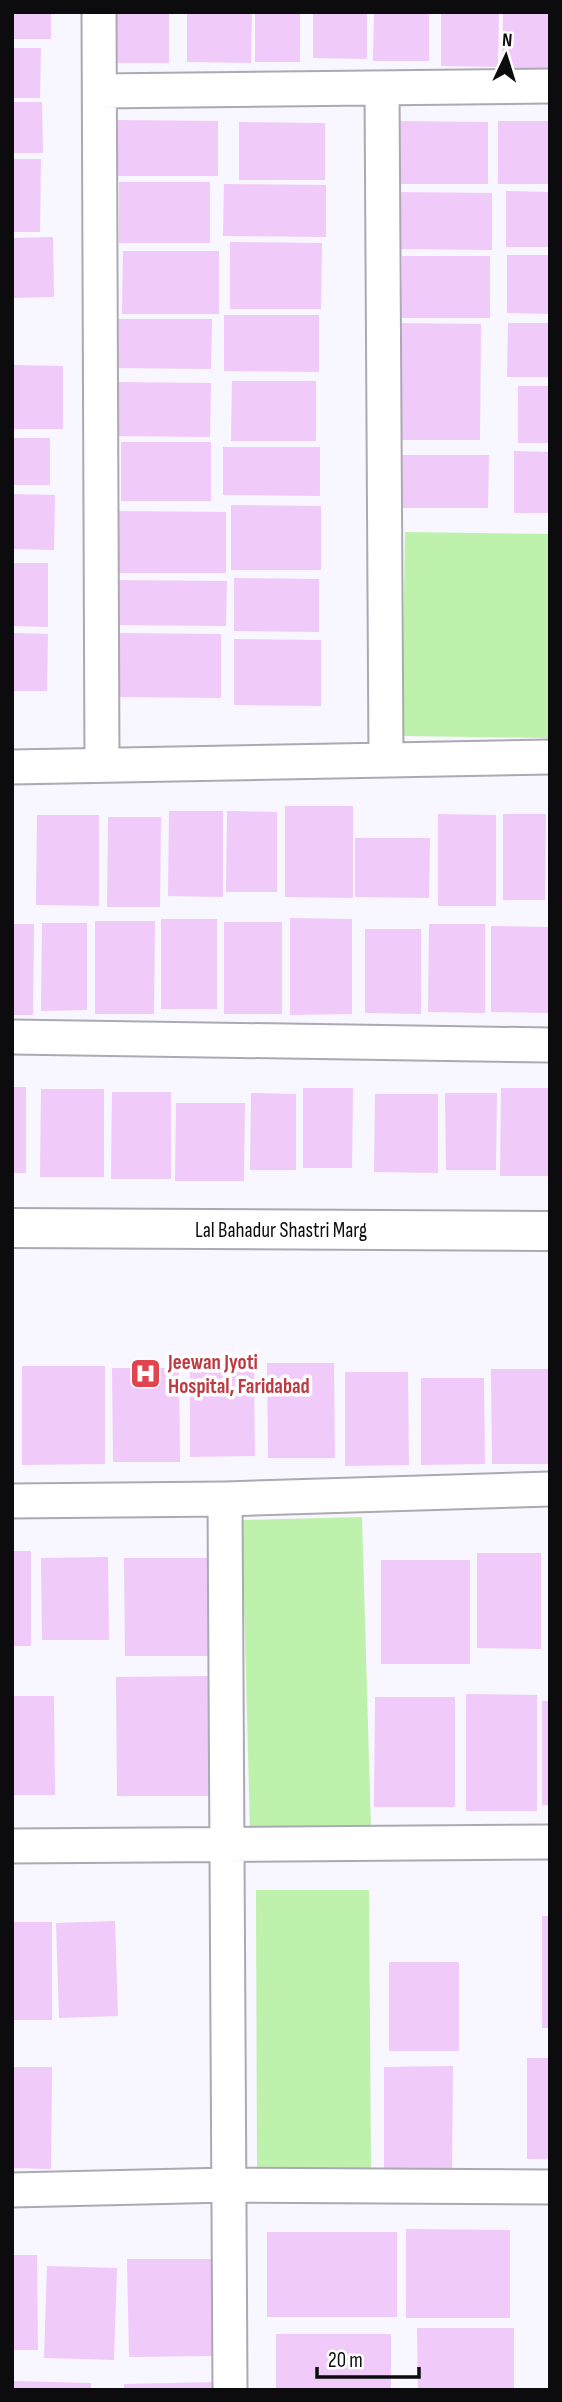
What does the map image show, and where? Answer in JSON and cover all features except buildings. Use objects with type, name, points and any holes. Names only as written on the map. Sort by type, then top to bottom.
[{"type":"street","points":[[99,12],[102,765]]},
{"type":"street","points":[[100,91],[550,86]]},
{"type":"street","points":[[382,88],[386,760]]},
{"type":"street","points":[[12,767],[550,757]]},
{"type":"street","points":[[12,1037],[550,1045]]},
{"type":"street","name":"Lal Bahadur Shastri Marg","points":[[12,1228],[550,1231]]},
{"type":"street","points":[[12,1501],[225,1499],[550,1489]]},
{"type":"street","points":[[225,1499],[230,2390]]},
{"type":"street","points":[[12,1846],[550,1842]]},
{"type":"street","points":[[12,2190],[229,2185],[550,2187]]},
{"type":"green space","points":[[405,532],[550,534],[550,738],[402,736]]},
{"type":"green space","points":[[362,1517],[371,1829],[250,1832],[242,1520]]},
{"type":"green space","points":[[256,1890],[369,1890],[371,2171],[257,2172]]},
{"type":"place","name":"Jeewan Jyoti Hospital, Faridabad","points":[[145,1374]]}]
